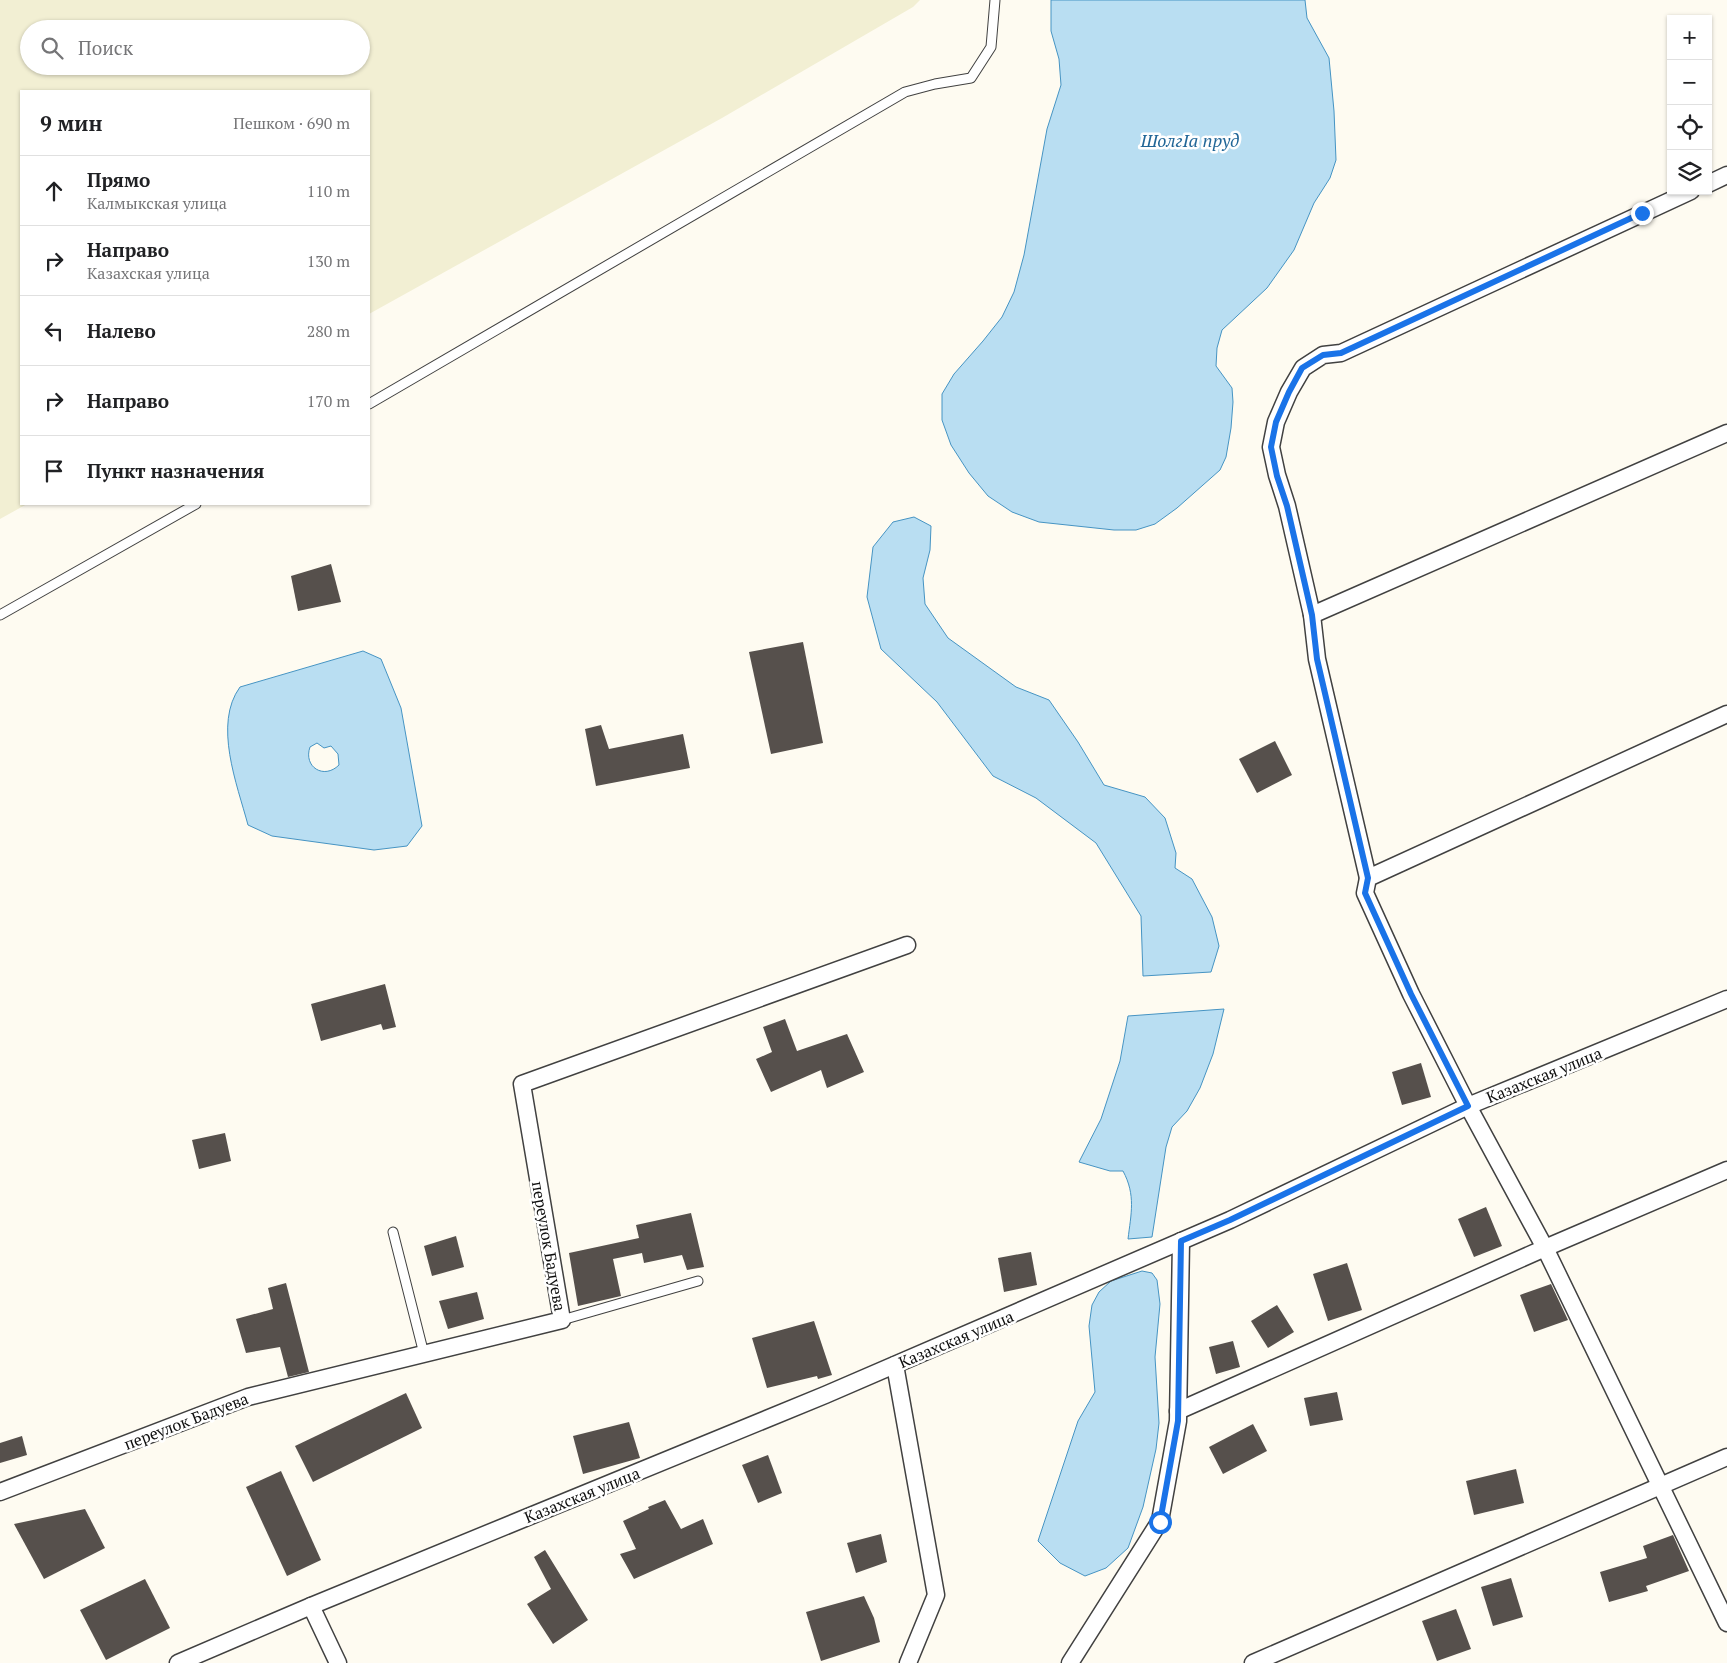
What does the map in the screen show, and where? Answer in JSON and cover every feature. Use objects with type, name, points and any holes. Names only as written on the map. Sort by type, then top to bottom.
[{"type":"street","points":[[1712,182],[1727,175]]},
{"type":"street","points":[[1682,195],[1341,353],[1323,355],[1302,368],[1276,422],[1271,447],[1277,476],[1287,506],[1312,615],[1317,659],[1368,878],[1365,893],[1370,906],[1411,994],[1468,1106],[1545,1248],[1727,1624]]},
{"type":"street","points":[[1312,615],[1727,433]]},
{"type":"street","points":[[1368,878],[1727,714]]},
{"type":"street","name":"переулок Бадуева","points":[[0,1492],[248,1397],[562,1320],[522,1084],[907,946]]},
{"type":"street","name":"Казахская улица","points":[[178,1663],[311,1606],[895,1365],[1230,1220],[1468,1106],[1727,999]]},
{"type":"street","points":[[1178,1411],[1545,1248],[1727,1170]]},
{"type":"street","points":[[1070,1663],[1160,1522],[1178,1421],[1181,1241]]},
{"type":"street","points":[[895,1365],[936,1595],[908,1663]]},
{"type":"street","points":[[1253,1663],[1727,1457]]},
{"type":"street","points":[[311,1606],[338,1663]]},
{"type":"lane","points":[[370,403],[904,92],[971,78],[990,47],[995,0]]},
{"type":"lane","points":[[0,615],[194,505]]},
{"type":"lane","points":[[393,1232],[424,1354]]},
{"type":"lane","points":[[562,1320],[698,1281]]},
{"type":"shaded area","points":[[0,0],[920,0],[913,7],[722,118],[370,313],[370,90],[20,90],[20,505],[25,505],[0,519]]},
{"type":"water","name":"ШолгIа пруд","points":[[1051,0],[1305,0],[1307,18],[1329,58],[1336,160],[1330,178],[1314,203],[1294,250],[1267,288],[1222,330],[1217,348],[1216,366],[1232,388],[1231,428],[1226,457],[1220,470],[1177,508],[1155,524],[1136,530],[1114,530],[1039,522],[1012,512],[988,496],[969,473],[951,445],[942,420],[942,394],[954,374],[1002,317],[1014,292],[1024,255],[1047,129],[1061,85],[1059,59],[1051,31]]},
{"type":"water","points":[[914,517],[931,526],[930,550],[923,578],[925,604],[948,638],[1016,687],[1049,700],[1078,742],[1104,785],[1145,797],[1165,818],[1176,853],[1175,868],[1192,879],[1212,917],[1219,946],[1211,972],[1143,976],[1141,916],[1096,843],[1036,798],[993,776],[937,702],[881,649],[867,597],[873,547],[893,522]]},
{"type":"water","points":[[363,651],[381,659],[401,708],[422,826],[407,846],[374,850],[272,836],[248,825],[234,773],[228,736],[228,718],[232,702],[240,687]],"holes":[[[317,743],[324,748],[331,746],[338,754],[339,765],[327,771],[316,769],[309,760],[310,747]]]},
{"type":"water","points":[[1224,1009],[1213,1054],[1200,1088],[1187,1111],[1172,1127],[1166,1147],[1152,1237],[1128,1239],[1131,1196],[1123,1171],[1110,1171],[1079,1162],[1101,1119],[1120,1061],[1128,1016]]},
{"type":"water","points":[[1142,1271],[1152,1273],[1157,1280],[1160,1304],[1155,1357],[1159,1423],[1156,1449],[1143,1507],[1128,1548],[1106,1568],[1085,1576],[1060,1563],[1038,1541],[1078,1421],[1095,1392],[1089,1326],[1092,1305],[1099,1292],[1111,1281]]},
{"type":"building","points":[[331,564],[341,602],[298,611],[291,576]]},
{"type":"building","points":[[803,642],[823,743],[771,754],[749,652]]},
{"type":"building","points":[[601,725],[609,749],[683,734],[690,768],[596,786],[585,729]]},
{"type":"building","points":[[1275,741],[1292,775],[1257,793],[1239,759]]},
{"type":"building","points":[[385,984],[396,1027],[383,1030],[381,1024],[321,1041],[311,1004]]},
{"type":"building","points":[[785,1019],[797,1051],[847,1034],[864,1072],[827,1088],[821,1070],[771,1092],[756,1059],[772,1052],[763,1027]]},
{"type":"building","points":[[1421,1063],[1431,1097],[1402,1105],[1392,1072]]},
{"type":"building","points":[[225,1133],[231,1161],[199,1169],[192,1140]]},
{"type":"building","points":[[1486,1207],[1502,1246],[1474,1257],[1458,1219]]},
{"type":"building","points":[[691,1213],[704,1267],[687,1270],[682,1255],[644,1263],[642,1253],[613,1259],[621,1296],[578,1306],[569,1253],[639,1238],[636,1225]]},
{"type":"building","points":[[456,1236],[464,1267],[432,1276],[424,1246]]},
{"type":"building","points":[[1031,1252],[1037,1285],[1004,1292],[998,1258]]},
{"type":"building","points":[[1347,1263],[1362,1310],[1328,1321],[1313,1274]]},
{"type":"building","points":[[286,1283],[309,1372],[288,1377],[280,1347],[246,1353],[236,1319],[273,1309],[268,1288]]},
{"type":"building","points":[[1551,1284],[1568,1320],[1534,1332],[1520,1295]]},
{"type":"building","points":[[477,1292],[484,1319],[448,1329],[439,1301]]},
{"type":"building","points":[[1277,1305],[1294,1332],[1268,1348],[1251,1321]]},
{"type":"building","points":[[814,1321],[832,1375],[818,1379],[817,1376],[767,1388],[752,1338]]},
{"type":"building","points":[[1233,1341],[1240,1367],[1216,1374],[1209,1347]]},
{"type":"building","points":[[1337,1392],[1343,1420],[1310,1426],[1304,1398]]},
{"type":"building","points":[[406,1393],[422,1428],[313,1482],[295,1446]]},
{"type":"building","points":[[629,1422],[640,1458],[583,1474],[573,1436]]},
{"type":"building","points":[[1253,1424],[1267,1451],[1223,1474],[1209,1447]]},
{"type":"building","points":[[22,1436],[27,1455],[0,1463],[0,1443]]},
{"type":"building","points":[[768,1455],[782,1493],[758,1503],[742,1465]]},
{"type":"building","points":[[1516,1469],[1524,1503],[1474,1515],[1466,1481]]},
{"type":"building","points":[[281,1471],[321,1560],[287,1576],[246,1487]]},
{"type":"building","points":[[665,1500],[681,1529],[703,1519],[713,1544],[634,1579],[620,1554],[636,1549],[623,1521]]},
{"type":"building","points":[[85,1509],[105,1548],[44,1579],[14,1524]]},
{"type":"building","points":[[881,1534],[887,1562],[856,1573],[847,1543]]},
{"type":"building","points":[[1673,1535],[1689,1571],[1646,1586],[1648,1591],[1609,1602],[1600,1572],[1647,1558],[1643,1546]]},
{"type":"building","points":[[545,1550],[588,1620],[553,1644],[527,1604],[551,1589],[534,1557]]},
{"type":"building","points":[[1511,1578],[1523,1617],[1493,1626],[1481,1587]]},
{"type":"building","points":[[145,1579],[170,1628],[106,1660],[80,1610]]},
{"type":"building","points":[[864,1596],[874,1618],[880,1642],[821,1661],[806,1612]]},
{"type":"building","points":[[1456,1609],[1471,1649],[1437,1661],[1422,1621]]},
{"type":"route","points":[[1160,1522],[1178,1421],[1181,1241],[1230,1220],[1468,1106],[1411,994],[1365,893],[1368,878],[1317,659],[1312,615],[1287,506],[1277,476],[1271,447],[1276,422],[1302,368],[1323,355],[1341,353],[1642,213]]}]
